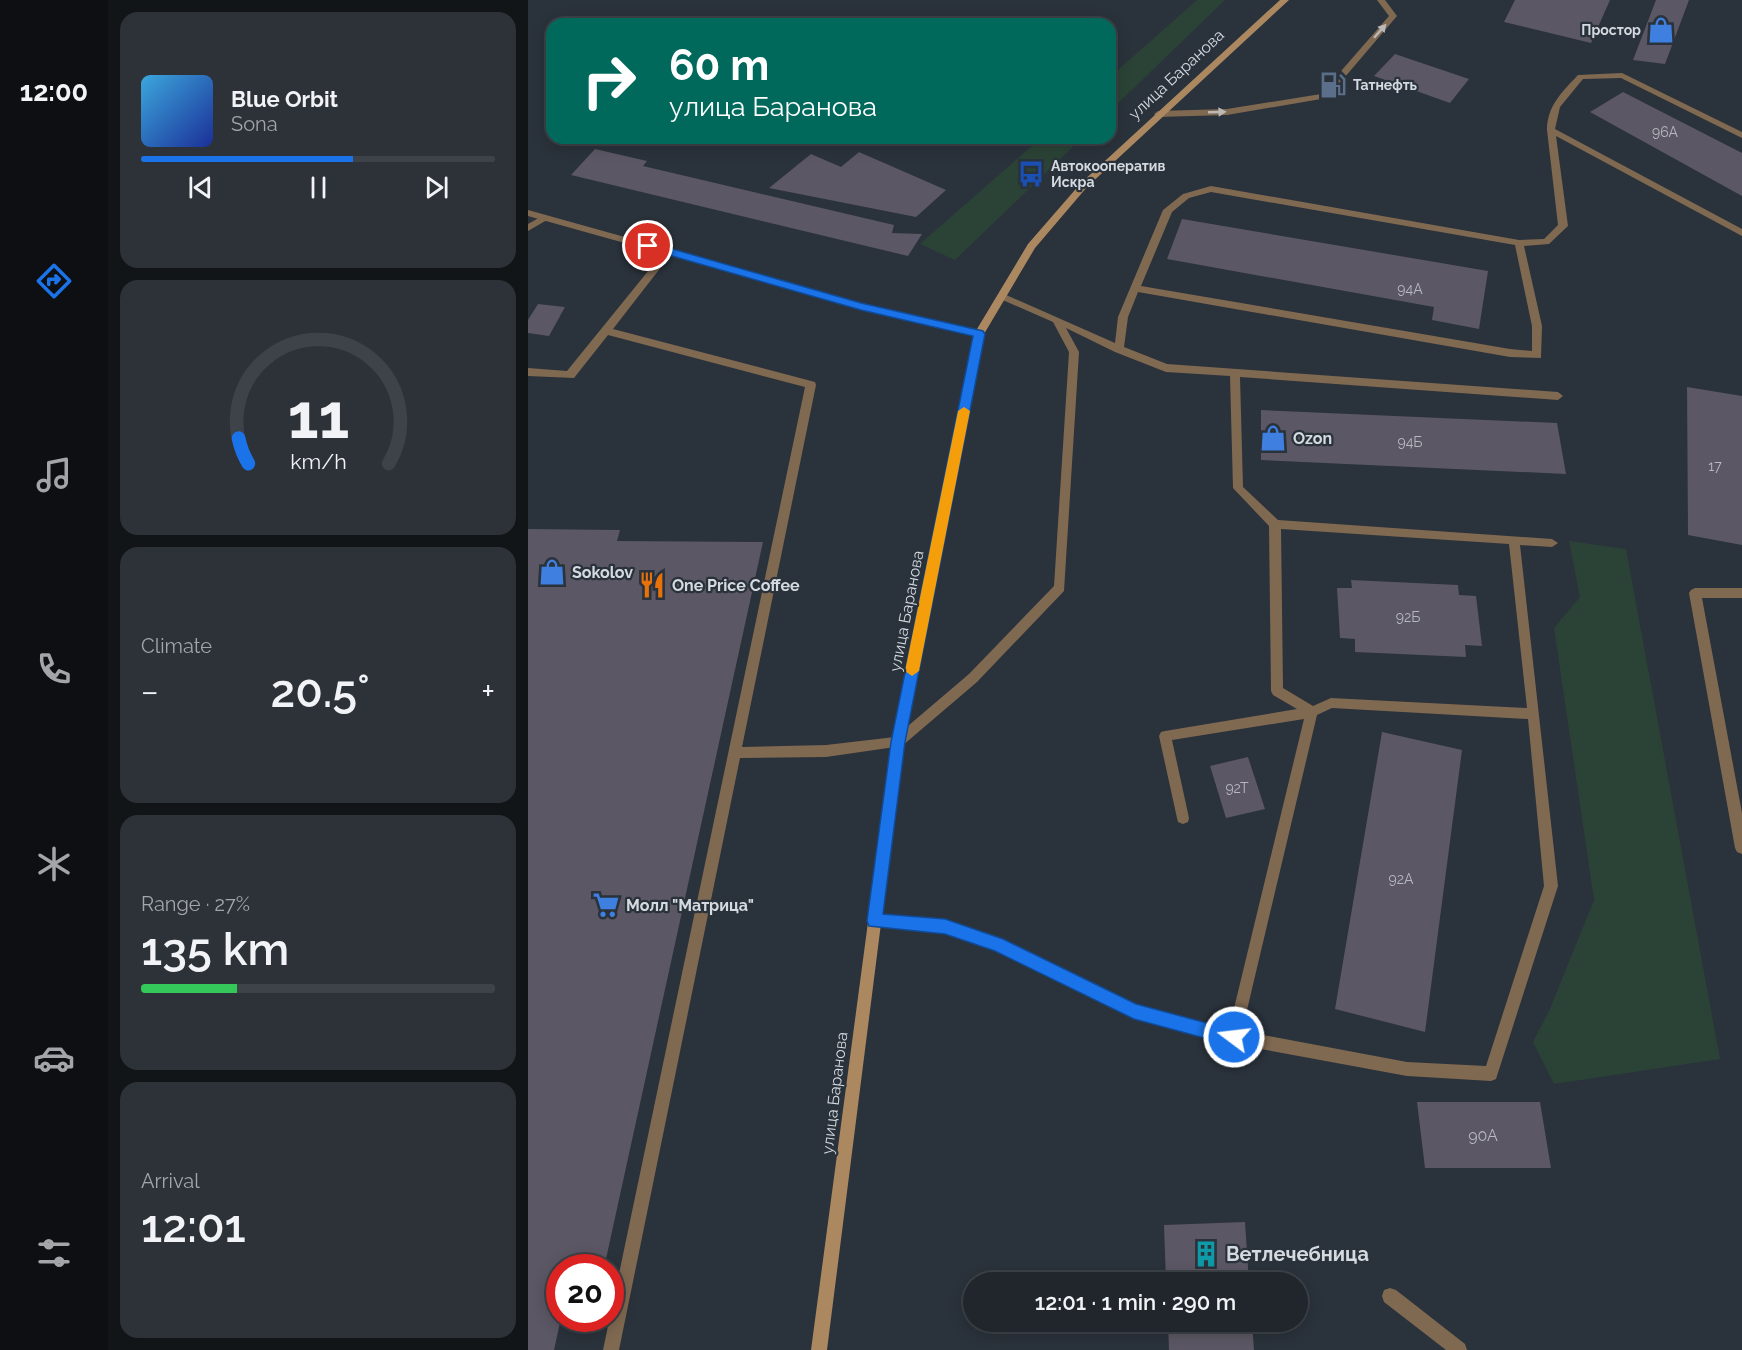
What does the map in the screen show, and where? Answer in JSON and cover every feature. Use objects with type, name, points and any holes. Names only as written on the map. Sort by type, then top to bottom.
[{"type":"main road","name":"улица Баранова","points":[[819,1350],[898,742],[979,334],[1031,246],[1076,193],[1158,114],[1285,0]]},
{"type":"street","points":[[1158,114],[1227,112],[1324,96],[1393,16],[1381,0]]},
{"type":"street","points":[[1119,349],[1123,317],[1168,210],[1186,196],[1211,189],[1518,243],[1546,242],[1563,226],[1550,116],[1562,97],[1581,77],[1622,75],[1742,135]]},
{"type":"street","points":[[1551,130],[1742,233]]},
{"type":"street","points":[[528,213],[861,306],[979,334]]},
{"type":"street","points":[[528,228],[544,218]]},
{"type":"street","points":[[1134,288],[1510,353],[1537,355],[1537,326],[1518,243]]},
{"type":"street","points":[[528,372],[570,375],[669,251]]},
{"type":"street","points":[[1001,296],[1166,368],[1558,396]]},
{"type":"street","points":[[735,753],[826,752],[898,742],[973,678],[1060,588],[1074,352],[1057,320]]},
{"type":"street","points":[[606,331],[811,385],[611,1350]]},
{"type":"street","points":[[1235,373],[1238,488],[1275,524],[1552,543]]},
{"type":"street","points":[[1275,524],[1277,691],[1312,712]]},
{"type":"street","points":[[874,921],[945,926],[998,944],[1134,1011],[1234,1037],[1407,1069],[1491,1074],[1551,886],[1514,540]]},
{"type":"street","points":[[1742,592],[1695,593],[1742,848]]},
{"type":"street","points":[[1183,818],[1165,736],[1312,712],[1331,703],[1534,714]]},
{"type":"street","points":[[1234,1037],[1312,712]]},
{"type":"street","points":[[1390,1296],[1459,1350]]},
{"type":"green space","points":[[1197,0],[1225,0],[1116,105],[1116,72]]},
{"type":"green space","points":[[1034,144],[1076,144],[955,260],[920,244]]},
{"type":"green space","points":[[1569,541],[1626,549],[1720,1059],[1554,1084],[1533,1042],[1549,1011],[1594,900],[1554,628],[1580,597]]},
{"type":"building","points":[[1515,0],[1610,0],[1591,43],[1504,22]]},
{"type":"building","name":"Простор","points":[[1656,0],[1689,0],[1665,64],[1633,60]]},
{"type":"building","points":[[1395,54],[1469,79],[1450,103],[1374,76]]},
{"type":"building","points":[[1623,92],[1742,153],[1742,196],[1590,112]]},
{"type":"building","points":[[595,149],[647,161],[643,166],[894,225],[892,233],[922,234],[908,256],[571,175]]},
{"type":"building","points":[[859,152],[946,190],[916,217],[769,188],[811,154],[841,167]]},
{"type":"building","points":[[1182,219],[1488,271],[1479,329],[1432,320],[1434,307],[1167,259]]},
{"type":"building","points":[[538,304],[565,307],[549,336],[528,333],[528,320]]},
{"type":"building","points":[[1687,387],[1742,396],[1742,545],[1688,535]]},
{"type":"building","points":[[1261,410],[1557,423],[1566,474],[1261,460]]},
{"type":"building","name":"Молл \"Матрица\"","points":[[528,529],[620,530],[617,541],[763,542],[607,1254],[546,1254],[546,1332],[558,1332],[554,1350],[528,1350]]},
{"type":"building","points":[[1351,580],[1458,585],[1459,595],[1476,596],[1482,646],[1465,645],[1466,657],[1355,652],[1355,639],[1340,638],[1337,588],[1352,588]]},
{"type":"building","points":[[1382,732],[1462,750],[1425,1032],[1335,1009]]},
{"type":"building","points":[[1248,757],[1265,809],[1226,818],[1210,766]]},
{"type":"building","points":[[1417,1102],[1540,1102],[1551,1168],[1425,1168]]},
{"type":"building","name":"Ветлечебница","points":[[1245,1222],[1248,1272],[1166,1272],[1164,1225]]},
{"type":"building","points":[[1168,1332],[1253,1332],[1254,1350],[1169,1350]]},
{"type":"slow traffic","points":[[912,671],[964,411]]},
{"type":"place","name":"Простор","points":[[1661,30]]},
{"type":"place","name":"Татнефть","points":[[1333,85]]},
{"type":"place","name":"Автокооператив Искра","points":[[1031,174]]},
{"type":"place","name":"Ozon","points":[[1273,438]]},
{"type":"place","name":"Sokolov","points":[[552,572]]},
{"type":"place","name":"One Price Coffee","points":[[652,585]]},
{"type":"place","name":"Молл \"Матрица\"","points":[[606,905]]},
{"type":"place","name":"Ветлечебница","points":[[1206,1254]]},
{"type":"route","points":[[648,246],[861,306],[979,334],[898,742],[874,921],[945,926],[998,944],[1134,1011],[1234,1037]]}]
